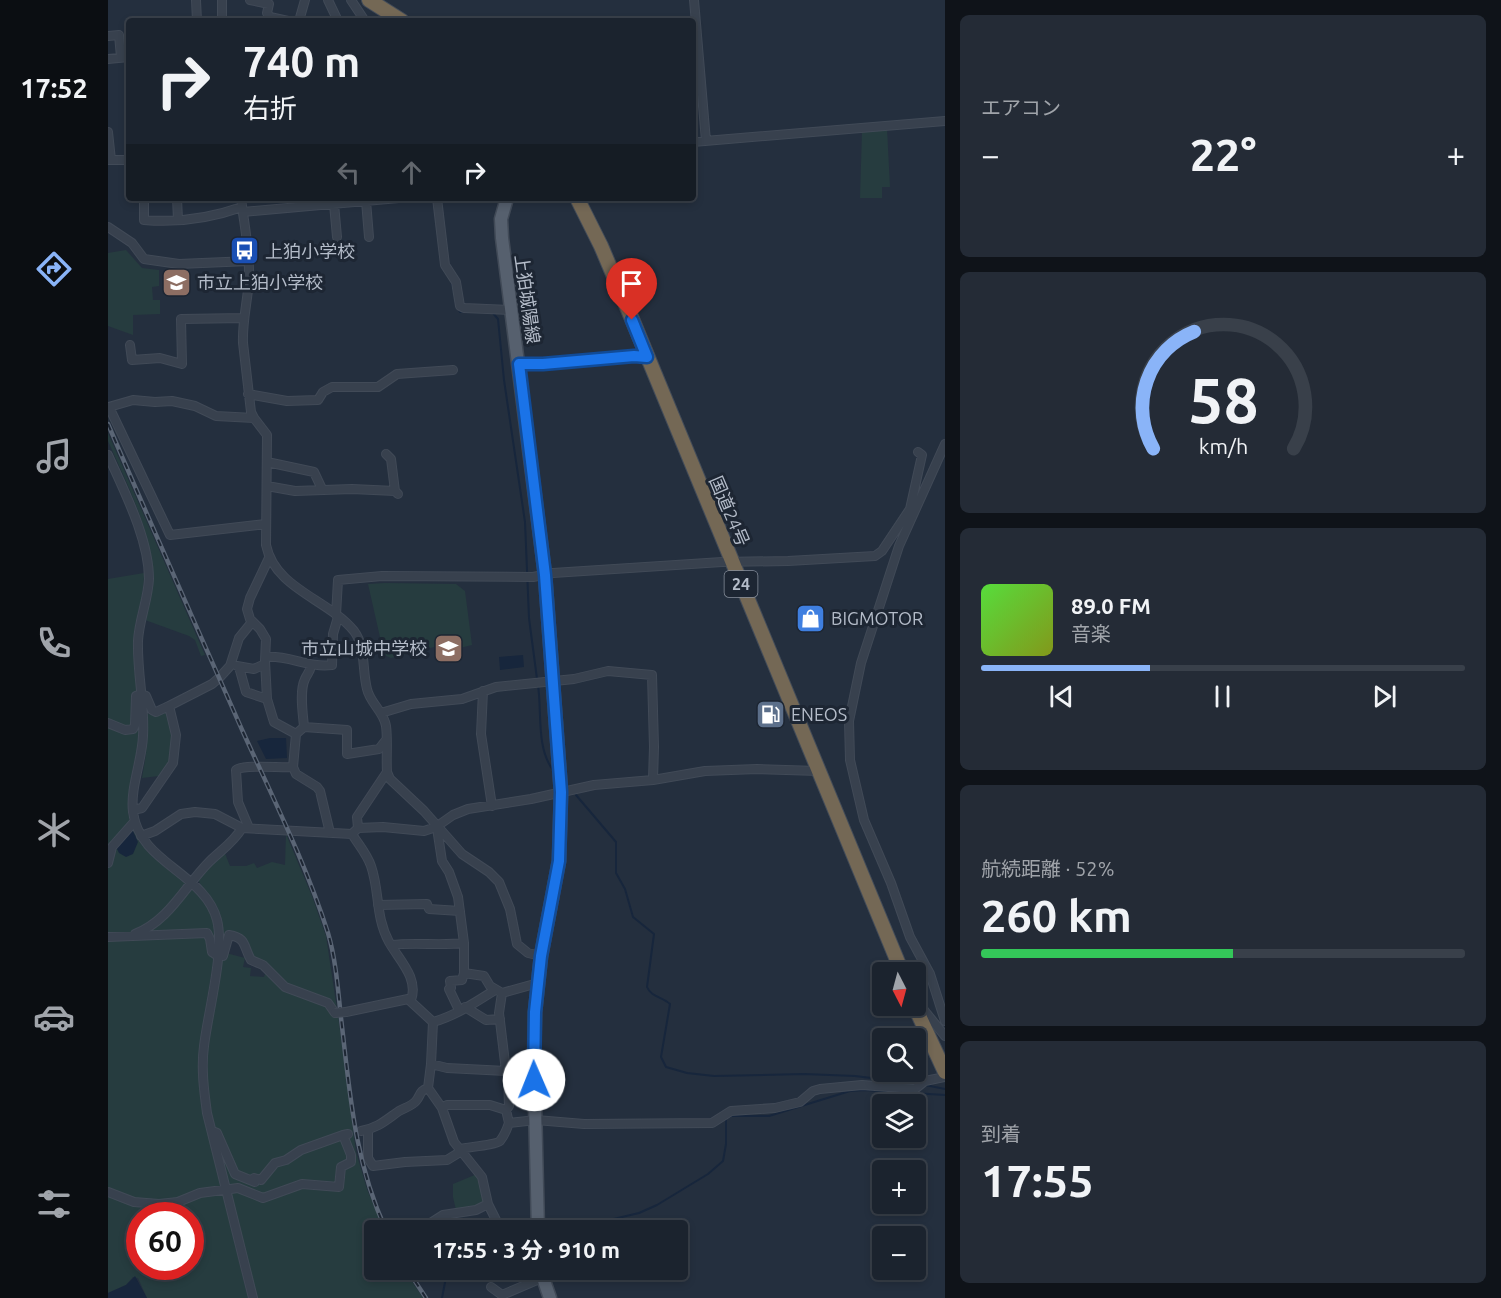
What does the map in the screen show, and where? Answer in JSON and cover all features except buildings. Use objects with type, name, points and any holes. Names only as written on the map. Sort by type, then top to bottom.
[{"type":"highway","points":[[369,0],[397,18]]},
{"type":"highway","name":"国道24号","points":[[578,201],[601,246],[898,962]]},
{"type":"highway","points":[[920,1016],[945,1072]]},
{"type":"main road","name":"上狛城陽線","points":[[506,201],[501,219],[502,238],[545,575],[561,792],[559,861],[541,956],[535,1012],[534,1080],[538,1220]]},
{"type":"main road","points":[[543,1280],[549,1298]]},
{"type":"street","points":[[196,0],[197,18]]},
{"type":"street","points":[[222,0],[222,18]]},
{"type":"street","points":[[250,0],[269,4],[267,13],[274,18]]},
{"type":"street","points":[[300,18],[305,0]]},
{"type":"street","points":[[328,0],[337,18]]},
{"type":"street","points":[[351,0],[363,18]]},
{"type":"street","points":[[694,0],[696,18]]},
{"type":"street","points":[[696,24],[706,141]]},
{"type":"street","points":[[108,36],[119,36],[125,57],[108,59]]},
{"type":"street","points":[[696,142],[945,121]]},
{"type":"street","points":[[108,132],[110,160],[126,160]]},
{"type":"street","points":[[144,201],[144,220],[178,220],[213,216],[242,206],[334,204],[354,201]]},
{"type":"street","points":[[177,201],[178,220]]},
{"type":"street","points":[[361,201],[369,237]]},
{"type":"street","points":[[437,201],[445,265],[456,282],[460,306],[511,310]]},
{"type":"street","points":[[334,204],[337,237]]},
{"type":"street","points":[[242,206],[249,261],[243,343],[248,394],[254,418],[267,435],[266,545],[269,558],[287,580],[352,629],[359,640],[367,691],[386,724],[387,772],[394,785],[424,811],[462,854],[489,872],[499,882],[506,895],[517,944],[528,953],[541,956]]},
{"type":"street","points":[[108,227],[132,243],[144,259],[179,264],[249,261]]},
{"type":"street","points":[[130,345],[132,360],[160,358],[182,364],[181,319],[244,318]]},
{"type":"street","points":[[519,364],[647,357]]},
{"type":"street","points":[[248,394],[287,401],[318,400],[332,387],[378,387],[397,374],[453,370]]},
{"type":"street","points":[[254,418],[216,416],[195,406],[172,402],[133,400],[109,407],[170,535],[266,524]]},
{"type":"street","points":[[945,444],[912,510],[899,546],[861,663],[849,721],[850,760],[864,820],[891,883],[910,937],[930,974],[945,1021]]},
{"type":"street","points":[[231,662],[239,667],[254,669],[265,661],[282,656],[311,666],[332,665],[338,580],[382,576],[528,577],[713,562],[875,556],[882,551],[912,510],[922,455],[918,452]]},
{"type":"street","points":[[267,486],[295,491],[322,489],[397,493],[391,459],[386,454]]},
{"type":"street","points":[[108,455],[135,518],[148,559],[148,581],[138,642],[143,715],[142,749],[133,795],[133,810],[141,836],[151,850],[207,899],[216,916],[220,939],[203,1058],[204,1087],[212,1131],[253,1298]]},
{"type":"street","points":[[267,462],[314,472],[322,489]]},
{"type":"street","points":[[269,558],[247,606],[252,622],[266,639],[267,699],[274,722],[296,734]]},
{"type":"street","points":[[141,694],[146,696],[152,710],[156,712],[212,684],[230,666],[239,638],[252,622]]},
{"type":"street","points":[[304,727],[302,702],[304,679],[310,673],[311,666]]},
{"type":"street","points":[[239,667],[246,692],[267,699]]},
{"type":"street","points":[[381,713],[411,704],[462,699],[496,687],[580,678],[608,671],[652,675],[654,747],[652,780]]},
{"type":"street","points":[[483,691],[481,734],[492,806]]},
{"type":"street","points":[[108,723],[125,730],[133,729],[136,696],[141,694]]},
{"type":"street","points":[[133,810],[142,808],[173,763],[176,735],[169,706]]},
{"type":"street","points":[[330,833],[320,791],[296,774],[293,767],[296,734],[304,727],[346,730],[347,754],[379,750],[386,740]]},
{"type":"street","points":[[245,828],[238,802],[236,770],[244,766],[293,767]]},
{"type":"street","points":[[141,836],[152,833],[187,812],[210,813],[245,828],[330,833],[383,827],[424,831],[461,812],[594,785],[652,780],[705,771],[757,769],[818,771]]},
{"type":"street","points":[[387,772],[357,817],[355,831],[371,866],[380,921],[411,976],[413,993],[411,1000]]},
{"type":"street","points":[[108,863],[112,847],[135,821]]},
{"type":"street","points":[[436,826],[442,861],[453,880],[464,943],[462,980],[450,981],[451,988],[449,989],[462,1008],[486,1020],[500,1019]]},
{"type":"street","points":[[129,936],[143,931],[170,908],[207,863],[245,828]]},
{"type":"street","points":[[378,905],[427,904],[429,909],[460,911]]},
{"type":"street","points":[[108,937],[207,933],[212,952],[218,956],[223,956],[230,935],[239,937],[245,944],[251,960],[263,965],[290,990],[328,1003],[335,1013],[411,1000]]},
{"type":"street","points":[[392,945],[464,943]]},
{"type":"street","points":[[428,1088],[419,1094],[416,1102],[386,1122],[365,1131],[368,1158],[373,1166],[405,1161],[447,1160],[460,1149],[497,1144],[509,1123],[506,1110],[509,1106],[507,1074],[498,992],[484,976],[464,973]]},
{"type":"street","points":[[433,1022],[451,1017],[462,1008],[498,992],[538,983]]},
{"type":"street","points":[[411,1000],[433,1022],[432,1064],[428,1088],[442,1108],[451,1136],[482,1177],[488,1204],[496,1220]]},
{"type":"street","points":[[926,1013],[945,1036]]},
{"type":"street","points":[[432,1064],[447,1068],[507,1074],[516,1080],[534,1080]]},
{"type":"street","points":[[509,1123],[536,1120],[584,1124],[712,1123],[731,1111],[774,1108],[800,1102],[813,1091],[820,1089],[862,1085],[915,1089],[926,1081],[945,1077]]},
{"type":"street","points":[[442,1108],[447,1105],[473,1104],[490,1105],[506,1110]]},
{"type":"street","points":[[108,1192],[134,1203],[170,1204],[200,1193],[238,1188],[263,1198],[302,1184],[339,1187],[341,1167],[351,1162],[345,1134],[301,1150],[286,1160],[275,1163],[261,1180],[254,1178],[255,1182],[236,1174],[221,1138],[212,1131]]},
{"type":"street","points":[[435,1220],[443,1215],[476,1209],[488,1204]]},
{"type":"street","points":[[491,1287],[502,1295],[526,1280]]},
{"type":"green space","points":[[887,128],[890,187],[882,187],[882,198],[860,198],[862,130]]},
{"type":"green space","points":[[126,250],[142,268],[159,270],[159,286],[152,287],[153,300],[160,300],[160,314],[133,315],[133,335],[108,326],[108,253]]},
{"type":"green space","points":[[108,433],[205,655],[201,656],[195,640],[189,636],[145,620],[152,589],[152,562],[144,526],[108,441]]},
{"type":"green space","points":[[144,573],[134,641],[139,736],[129,792],[129,814],[131,825],[139,840],[149,853],[201,899],[210,913],[215,929],[214,959],[200,1051],[201,1098],[248,1298],[147,1298],[139,1280],[204,1280],[204,1202],[126,1202],[126,1280],[130,1280],[126,1285],[108,1293],[108,579]]},
{"type":"green space","points":[[368,584],[456,584],[465,591],[472,645],[436,654],[434,647],[391,658],[384,655]]},
{"type":"green space","points":[[167,709],[174,741],[168,767],[159,776],[142,778],[146,754],[147,713],[150,715]]},
{"type":"green space","points":[[286,834],[326,936],[337,1009],[335,1011],[329,1002],[290,988],[252,958],[244,940],[224,939],[217,907],[198,877],[224,851],[230,866],[246,866],[254,863],[257,868],[272,862],[285,865]]},
{"type":"green space","points":[[226,953],[245,958],[243,967],[251,968],[250,976],[264,977],[266,971],[274,979],[320,1002],[338,1015],[356,1152],[367,1189],[380,1220],[364,1220],[364,1280],[411,1280],[423,1298],[257,1298],[214,1125],[207,1087],[208,1047],[221,961]]},
{"type":"green space","points":[[477,1174],[483,1185],[485,1204],[475,1209],[456,1210],[453,1184]]},
{"type":"water","points":[[523,655],[524,667],[500,670],[499,657]]},
{"type":"water","points":[[286,738],[287,758],[266,759],[257,741]]},
{"type":"water","points":[[132,829],[138,842],[133,854],[126,857],[119,853],[116,847]]},
{"type":"water","points":[[131,1280],[137,1280],[147,1298],[108,1298],[108,1293],[126,1285]]},
{"type":"waterway","points":[[451,280],[454,292]]},
{"type":"waterway","points":[[457,306],[460,312],[472,312]]},
{"type":"waterway","points":[[492,312],[498,319],[504,380],[525,522],[529,618],[537,679]]},
{"type":"waterway","points":[[538,685],[542,740],[544,751],[553,770]]},
{"type":"waterway","points":[[576,795],[616,842],[616,873],[625,889],[633,917],[654,934],[647,987],[651,993],[670,1004],[661,1057],[666,1067],[687,1073],[714,1076],[804,1074],[855,1076],[919,1084]]},
{"type":"waterway","points":[[925,1085],[945,1089]]},
{"type":"waterway","points":[[609,1220],[639,1213],[657,1205],[708,1174],[723,1161],[726,1144],[726,1118],[731,1116],[769,1116],[850,1091],[945,1095]]},
{"type":"waterway","points":[[442,1298],[445,1280]]},
{"type":"railway","points":[[108,424],[288,831],[310,882],[328,933],[335,964],[355,1126],[367,1178],[382,1220]]},
{"type":"railway","points":[[414,1280],[426,1298]]},
{"type":"place","name":"上狛小学校","points":[[244,251]]},
{"type":"place","name":"市立上狛小学校","points":[[176,282]]},
{"type":"place","name":"BIGMOTOR","points":[[810,618]]},
{"type":"place","name":"市立山城中学校","points":[[448,648]]},
{"type":"place","name":"ENEOS","points":[[770,714]]},
{"type":"route","points":[[534,1080],[535,1012],[541,956],[559,861],[561,792],[545,575],[519,364],[647,357],[632,320]]}]
